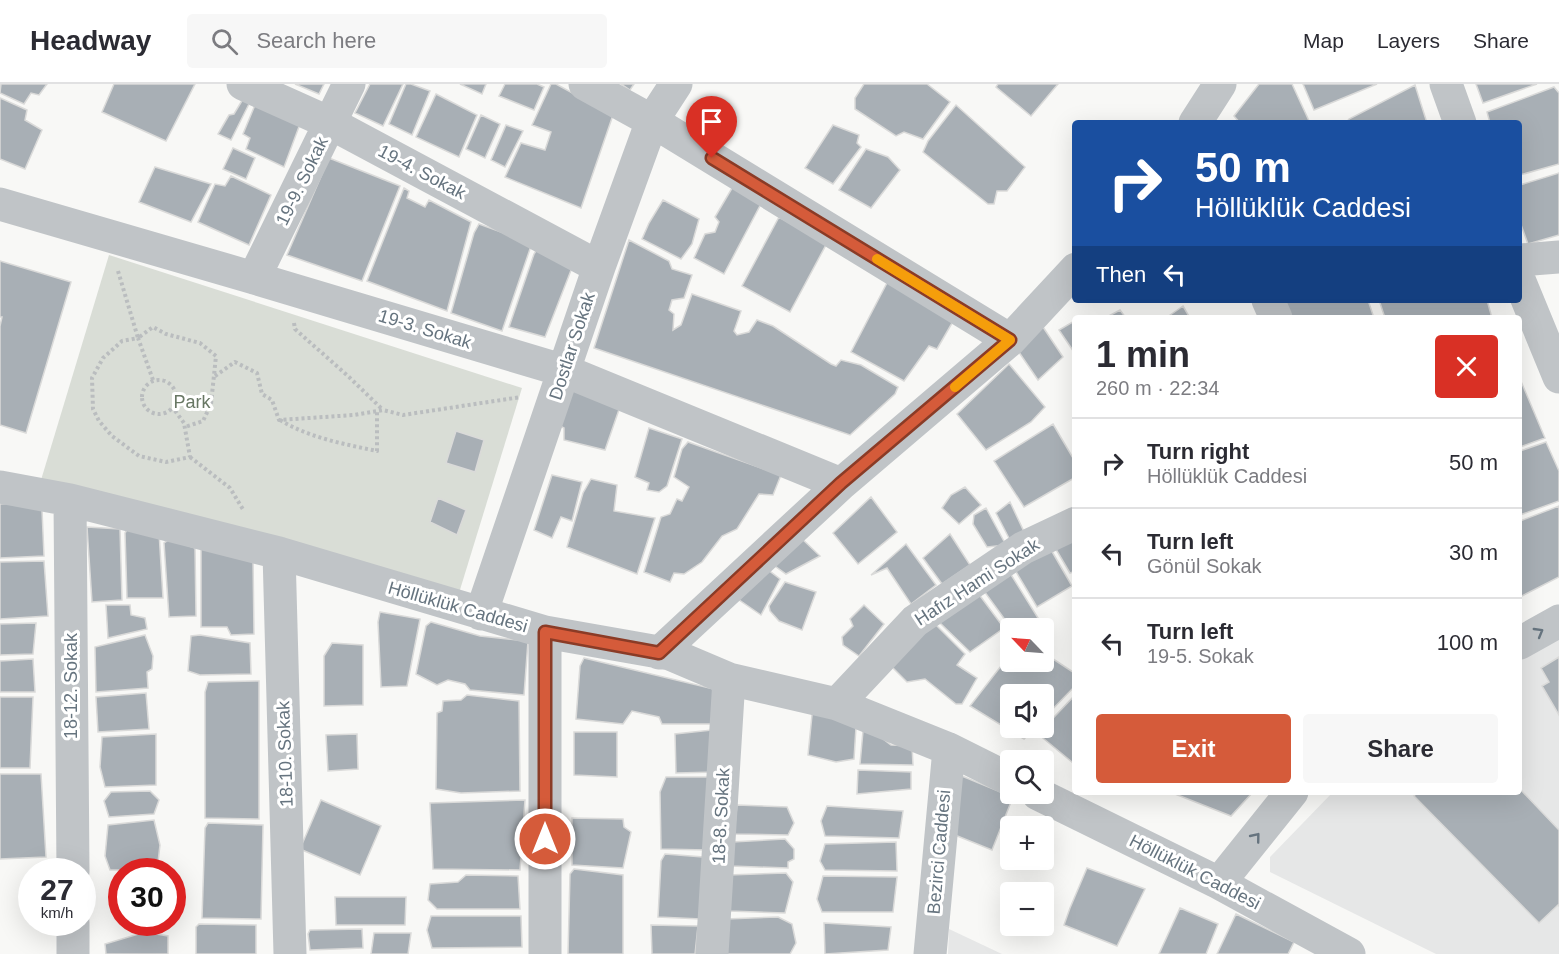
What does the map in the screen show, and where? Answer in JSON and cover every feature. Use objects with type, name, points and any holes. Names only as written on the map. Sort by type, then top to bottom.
[{"type":"street","name":"19-4. Sokak","points":[[243,84],[330,123],[599,267]]},
{"type":"street","name":"19-9. Sokak","points":[[254,278],[349,84]]},
{"type":"street","points":[[585,84],[652,121],[1010,340]]},
{"type":"street","name":"Dostlar Sokak","points":[[481,614],[599,267],[652,121],[676,84]]},
{"type":"street","points":[[1197,120],[1220,84]]},
{"type":"street","points":[[1446,84],[1459,120]]},
{"type":"street","name":"19-3. Sokak","points":[[0,204],[288,288],[561,381],[841,483]]},
{"type":"street","points":[[1522,260],[1559,257]]},
{"type":"street","points":[[659,653],[841,483],[1010,340],[1072,272]]},
{"type":"street","points":[[1522,294],[1530,340],[1559,377]]},
{"type":"street","name":"Höllüklük Caddesi","points":[[0,487],[70,500],[264,549],[545,632],[670,654],[729,678],[837,704],[949,749],[1000,774]]},
{"type":"street","name":"18-12. Sokak","points":[[70,500],[73,858]]},
{"type":"street","name":"Hafız Hami Sokak","points":[[837,704],[915,621],[1023,548],[1072,525]]},
{"type":"street","name":"18-10. Sokak","points":[[264,549],[290,954]]},
{"type":"street","points":[[1522,642],[1559,621]]},
{"type":"street","points":[[545,632],[545,954]]},
{"type":"street","name":"18-8. Sokak","points":[[712,954],[729,678]]},
{"type":"street","name":"Bezirci Caddesi","points":[[930,954],[949,749]]},
{"type":"street","points":[[1219,883],[1290,795]]},
{"type":"street","name":"Höllüklük Caddesi","points":[[1054,802],[1219,883],[1349,954]]},
{"type":"street","points":[[73,936],[73,954]]},
{"type":"path","points":[[105,234],[153,380]]},
{"type":"path","points":[[288,288],[295,329],[383,410]]},
{"type":"path","points":[[185,427],[202,422],[211,404],[216,356],[200,343],[175,337],[153,327],[138,338],[122,341],[103,358],[92,378],[93,410],[99,422],[112,436],[139,456],[166,462],[190,457]]},
{"type":"path","points":[[215,376],[235,362],[257,373],[262,394],[272,400],[279,420],[334,442],[377,451],[377,411]]},
{"type":"path","points":[[163,379],[171,383],[177,394],[173,408],[165,414],[155,414],[148,410],[142,402],[142,393],[147,384],[153,380],[163,379]]},
{"type":"path","points":[[279,420],[354,415],[383,410],[403,415],[561,381]]},
{"type":"path","points":[[173,408],[184,423],[190,457],[230,488],[247,514],[264,549]]},
{"type":"shaded area","points":[[1559,635],[1559,954],[1436,954],[1270,872],[1270,857],[1330,795],[1522,795],[1522,658]]},
{"type":"shaded area","points":[[949,929],[1002,954],[948,954]]},
{"type":"green space","name":"Park","points":[[109,255],[522,388],[459,593],[41,480]]},
{"type":"building","points":[[1,84],[47,84],[39,95],[31,93],[24,104],[0,93]]},
{"type":"building","points":[[114,84],[195,84],[166,141],[102,112]]},
{"type":"building","points":[[295,84],[324,84],[319,94]]},
{"type":"building","points":[[370,84],[403,84],[383,126],[355,113]]},
{"type":"building","points":[[406,84],[430,91],[412,135],[389,124]]},
{"type":"building","points":[[460,84],[486,84],[482,94]]},
{"type":"building","points":[[505,84],[537,84],[544,87],[534,110],[499,96]]},
{"type":"building","points":[[551,84],[556,84],[613,115],[581,208],[505,177],[521,143],[545,150],[551,132],[532,125]]},
{"type":"building","points":[[621,84],[634,84],[630,90]]},
{"type":"building","points":[[864,84],[927,84],[950,102],[923,139],[904,132],[896,136],[855,109],[855,98]]},
{"type":"building","points":[[998,84],[1058,84],[1031,116],[996,87]]},
{"type":"building","points":[[1259,84],[1292,84],[1309,120],[1237,120],[1234,116]]},
{"type":"building","points":[[1303,84],[1377,84],[1314,110]]},
{"type":"building","points":[[1476,84],[1537,84],[1483,103]]},
{"type":"building","points":[[1415,85],[1426,120],[1348,120]]},
{"type":"building","points":[[1554,87],[1559,93],[1559,164],[1522,174],[1522,120],[1489,120],[1487,112]]},
{"type":"building","points":[[436,94],[477,115],[459,157],[416,137]]},
{"type":"building","points":[[0,98],[27,110],[25,120],[42,130],[25,169],[0,159]]},
{"type":"building","points":[[243,99],[250,102],[231,140],[218,134],[229,115],[234,114]]},
{"type":"building","points":[[255,105],[300,124],[284,167],[246,149],[250,138],[243,134]]},
{"type":"building","points":[[956,105],[1025,167],[1007,191],[997,191],[994,204],[988,204],[923,152],[928,141]]},
{"type":"building","points":[[481,115],[500,124],[485,158],[466,149]]},
{"type":"building","points":[[506,125],[523,131],[505,167],[491,160]]},
{"type":"building","points":[[833,125],[859,135],[857,143],[861,147],[833,184],[805,168]]},
{"type":"building","points":[[233,148],[255,158],[246,179],[223,169]]},
{"type":"building","points":[[866,149],[888,157],[900,170],[871,208],[839,190]]},
{"type":"building","points":[[329,158],[400,186],[362,281],[287,255]]},
{"type":"building","points":[[155,167],[211,184],[191,222],[139,202]]},
{"type":"building","points":[[1559,173],[1559,235],[1528,244],[1522,228],[1522,184]]},
{"type":"building","points":[[231,176],[271,195],[249,245],[198,222],[215,184],[225,186]]},
{"type":"building","points":[[735,183],[763,200],[724,274],[694,258],[705,234],[715,232],[719,222],[715,217]]},
{"type":"building","points":[[404,188],[409,191],[407,198],[425,207],[429,200],[471,222],[447,311],[367,281]]},
{"type":"building","points":[[663,200],[699,219],[692,244],[681,259],[642,239]]},
{"type":"building","points":[[779,217],[827,243],[790,312],[742,286]]},
{"type":"building","points":[[479,224],[532,243],[502,331],[451,313],[474,233]]},
{"type":"building","points":[[629,240],[669,261],[672,269],[692,275],[684,298],[672,300],[669,310],[674,314],[673,330],[681,325],[692,294],[741,311],[734,331],[737,335],[749,332],[757,320],[773,326],[831,364],[836,366],[841,360],[861,365],[898,387],[895,394],[850,435],[594,348]]},
{"type":"building","points":[[539,246],[575,260],[545,337],[509,327],[534,254]]},
{"type":"building","points":[[0,261],[71,282],[26,433],[0,425],[0,326],[2,317],[0,317]]},
{"type":"building","points":[[888,281],[955,318],[937,349],[929,346],[904,381],[851,352]]},
{"type":"building","points":[[1284,303],[1369,303],[1373,315],[1289,315]]},
{"type":"building","points":[[1380,303],[1488,303],[1491,315],[1384,315]]},
{"type":"building","points":[[1183,306],[1188,315],[1170,315]]},
{"type":"building","points":[[1120,310],[1124,315],[1111,315]]},
{"type":"building","points":[[1039,321],[1063,357],[1038,380],[1014,345]]},
{"type":"building","points":[[1072,322],[1072,349],[1059,330]]},
{"type":"building","points":[[1009,364],[1045,407],[1031,422],[986,450],[957,414]]},
{"type":"building","points":[[1522,384],[1545,438],[1522,446]]},
{"type":"building","points":[[570,386],[622,401],[605,450],[564,440],[564,428],[556,424]]},
{"type":"building","points":[[1053,424],[1072,456],[1072,479],[1024,507],[994,461]]},
{"type":"building","points":[[649,428],[682,439],[667,486],[659,492],[647,490],[649,483],[635,477]]},
{"type":"building","points":[[456,431],[484,440],[475,472],[446,463]]},
{"type":"building","points":[[688,442],[781,475],[773,495],[759,494],[737,529],[722,536],[702,562],[684,574],[674,573],[670,582],[644,572],[661,517],[670,514],[677,499],[682,501],[689,487],[674,477],[682,449]]},
{"type":"building","points":[[1546,442],[1559,471],[1559,501],[1522,514],[1522,450]]},
{"type":"building","points":[[552,475],[582,482],[572,521],[561,517],[552,538],[534,530]]},
{"type":"building","points":[[591,479],[617,485],[614,511],[655,518],[637,574],[567,547],[583,493]]},
{"type":"building","points":[[965,487],[981,505],[959,524],[942,508],[951,495]]},
{"type":"building","points":[[871,497],[897,532],[858,564],[833,533]]},
{"type":"building","points":[[438,498],[466,510],[457,535],[430,522]]},
{"type":"building","points":[[1010,502],[1027,538],[1011,542],[996,513]]},
{"type":"building","points":[[16,503],[42,510],[44,556],[0,558],[0,504]]},
{"type":"building","points":[[1559,506],[1559,577],[1522,596],[1522,520]]},
{"type":"building","points":[[986,508],[1006,545],[987,547],[973,524],[974,515]]},
{"type":"building","points":[[87,527],[120,529],[122,600],[92,602]]},
{"type":"building","points":[[128,528],[159,532],[163,598],[127,598],[125,533]]},
{"type":"building","points":[[950,534],[970,565],[942,584],[923,558]]},
{"type":"building","points":[[1072,535],[1072,572],[1070,573],[1054,546]]},
{"type":"building","points":[[799,536],[820,556],[786,574],[768,561]]},
{"type":"building","points":[[170,539],[195,548],[196,616],[169,617],[164,543]]},
{"type":"building","points":[[906,544],[936,585],[911,604],[887,568],[871,575]]},
{"type":"building","points":[[201,547],[253,558],[254,634],[231,635],[227,627],[201,627]]},
{"type":"building","points":[[1050,548],[1072,586],[1037,607],[1015,570]]},
{"type":"building","points":[[44,561],[48,616],[0,619],[0,562]]},
{"type":"building","points":[[759,563],[780,579],[761,615],[732,595]]},
{"type":"building","points":[[1010,573],[1038,618],[1004,618],[984,591]]},
{"type":"building","points":[[785,582],[816,592],[802,630],[779,621],[770,611],[769,606]]},
{"type":"building","points":[[978,593],[1000,623],[1000,631],[970,652],[939,622]]},
{"type":"building","points":[[106,605],[130,605],[131,615],[145,618],[147,629],[108,638]]},
{"type":"building","points":[[864,605],[884,624],[859,656],[843,645],[842,637],[853,626],[850,619]]},
{"type":"building","points":[[380,612],[420,619],[407,686],[381,687],[378,622]]},
{"type":"building","points":[[932,621],[965,654],[957,665],[977,678],[962,704],[956,704],[925,679],[907,682],[890,665]]},
{"type":"building","points":[[431,622],[480,636],[528,641],[524,695],[470,690],[465,684],[448,680],[437,685],[416,674],[426,626]]},
{"type":"building","points":[[36,623],[33,654],[0,655],[0,624]]},
{"type":"building","points":[[145,635],[153,656],[152,669],[147,672],[148,688],[96,692],[95,647]]},
{"type":"building","points":[[200,635],[250,643],[251,674],[200,675],[188,671],[191,636]]},
{"type":"building","points":[[332,643],[363,645],[363,705],[324,706],[324,656]]},
{"type":"building","points":[[1559,657],[1559,715],[1542,686],[1549,682],[1541,668]]},
{"type":"building","points":[[584,658],[718,690],[714,724],[662,724],[659,717],[632,711],[623,724],[576,719],[580,666]]},
{"type":"building","points":[[33,659],[35,692],[0,692],[0,661]]},
{"type":"building","points":[[1054,660],[1072,671],[1072,689],[1054,708],[1054,684],[1000,684],[1000,724],[970,706],[1000,667],[1000,672],[1054,672]]},
{"type":"building","points":[[259,681],[259,819],[205,818],[205,692],[208,682]]},
{"type":"building","points":[[146,693],[149,729],[98,732],[96,697]]},
{"type":"building","points":[[467,695],[519,701],[520,791],[461,793],[436,789],[437,713],[442,711],[443,701],[461,700]]},
{"type":"building","points":[[0,697],[33,697],[30,768],[0,768]]},
{"type":"building","points":[[1072,698],[1072,762],[1043,738],[1054,738],[1054,717]]},
{"type":"building","points":[[815,712],[856,727],[854,759],[836,762],[808,755],[812,715]]},
{"type":"building","points":[[721,729],[718,772],[676,773],[675,734]]},
{"type":"building","points":[[863,731],[874,732],[891,745],[912,746],[913,765],[860,764]]},
{"type":"building","points":[[574,732],[617,732],[617,777],[574,775]]},
{"type":"building","points":[[156,734],[156,785],[105,787],[100,767],[102,737]]},
{"type":"building","points":[[357,734],[358,769],[328,771],[326,735]]},
{"type":"building","points":[[858,770],[911,772],[911,789],[857,794]]},
{"type":"building","points":[[0,774],[41,774],[46,857],[0,859]]},
{"type":"building","points":[[957,774],[1000,792],[1000,804],[1010,804],[1005,816],[1000,816],[1000,830],[992,850],[945,831]]},
{"type":"building","points":[[666,777],[713,777],[707,850],[661,849],[660,792]]},
{"type":"building","points":[[150,791],[159,800],[154,814],[109,817],[104,801],[111,792]]},
{"type":"building","points":[[1522,791],[1559,830],[1559,906],[1539,923],[1414,796],[1522,795]]},
{"type":"building","points":[[1178,795],[1250,795],[1231,816]]},
{"type":"building","points":[[321,800],[381,826],[360,875],[300,849]]},
{"type":"building","points":[[525,800],[520,870],[433,869],[430,803]]},
{"type":"building","points":[[737,805],[787,807],[794,823],[788,835],[734,834]]},
{"type":"building","points":[[827,806],[903,811],[899,838],[825,836],[821,821]]},
{"type":"building","points":[[572,818],[623,819],[624,827],[631,832],[623,868],[572,865]]},
{"type":"building","points":[[154,820],[160,845],[158,858],[108,858],[108,864],[105,856],[108,825]]},
{"type":"building","points":[[208,823],[263,825],[261,919],[202,918],[205,828]]},
{"type":"building","points":[[785,839],[794,849],[794,859],[788,862],[788,868],[731,866],[732,842]]},
{"type":"building","points":[[896,842],[897,871],[825,870],[820,861],[825,844]]},
{"type":"building","points":[[665,854],[703,857],[701,919],[658,917],[661,861]]},
{"type":"building","points":[[1087,868],[1145,889],[1117,946],[1064,925]]},
{"type":"building","points":[[574,869],[623,875],[623,954],[568,954],[570,874]]},
{"type":"building","points":[[786,873],[793,882],[785,913],[729,911],[728,875]]},
{"type":"building","points":[[466,875],[518,876],[520,909],[437,909],[428,900],[430,884],[458,882]]},
{"type":"building","points":[[823,876],[897,877],[893,912],[822,912],[817,899]]},
{"type":"building","points":[[335,897],[406,897],[405,925],[336,925]]},
{"type":"building","points":[[1180,908],[1218,924],[1206,954],[1159,954]]},
{"type":"building","points":[[1236,914],[1294,942],[1288,954],[1217,954]]},
{"type":"building","points":[[431,916],[521,916],[522,947],[432,948],[427,930]]},
{"type":"building","points":[[778,917],[792,924],[796,943],[790,954],[726,954],[726,919]]},
{"type":"building","points":[[824,923],[891,927],[888,950],[825,954]]},
{"type":"building","points":[[199,924],[256,925],[256,954],[196,954],[196,927]]},
{"type":"building","points":[[651,925],[698,926],[695,954],[652,954]]},
{"type":"building","points":[[362,929],[363,948],[310,950],[308,934],[310,930]]},
{"type":"building","points":[[374,933],[411,933],[408,954],[371,954]]},
{"type":"building","points":[[132,936],[168,936],[168,954],[106,954],[105,944]]},
{"type":"slow traffic","points":[[877,259],[1010,340],[955,387]]},
{"type":"route","points":[[545,839],[545,632],[659,653],[841,483],[1010,340],[712,158]]}]
